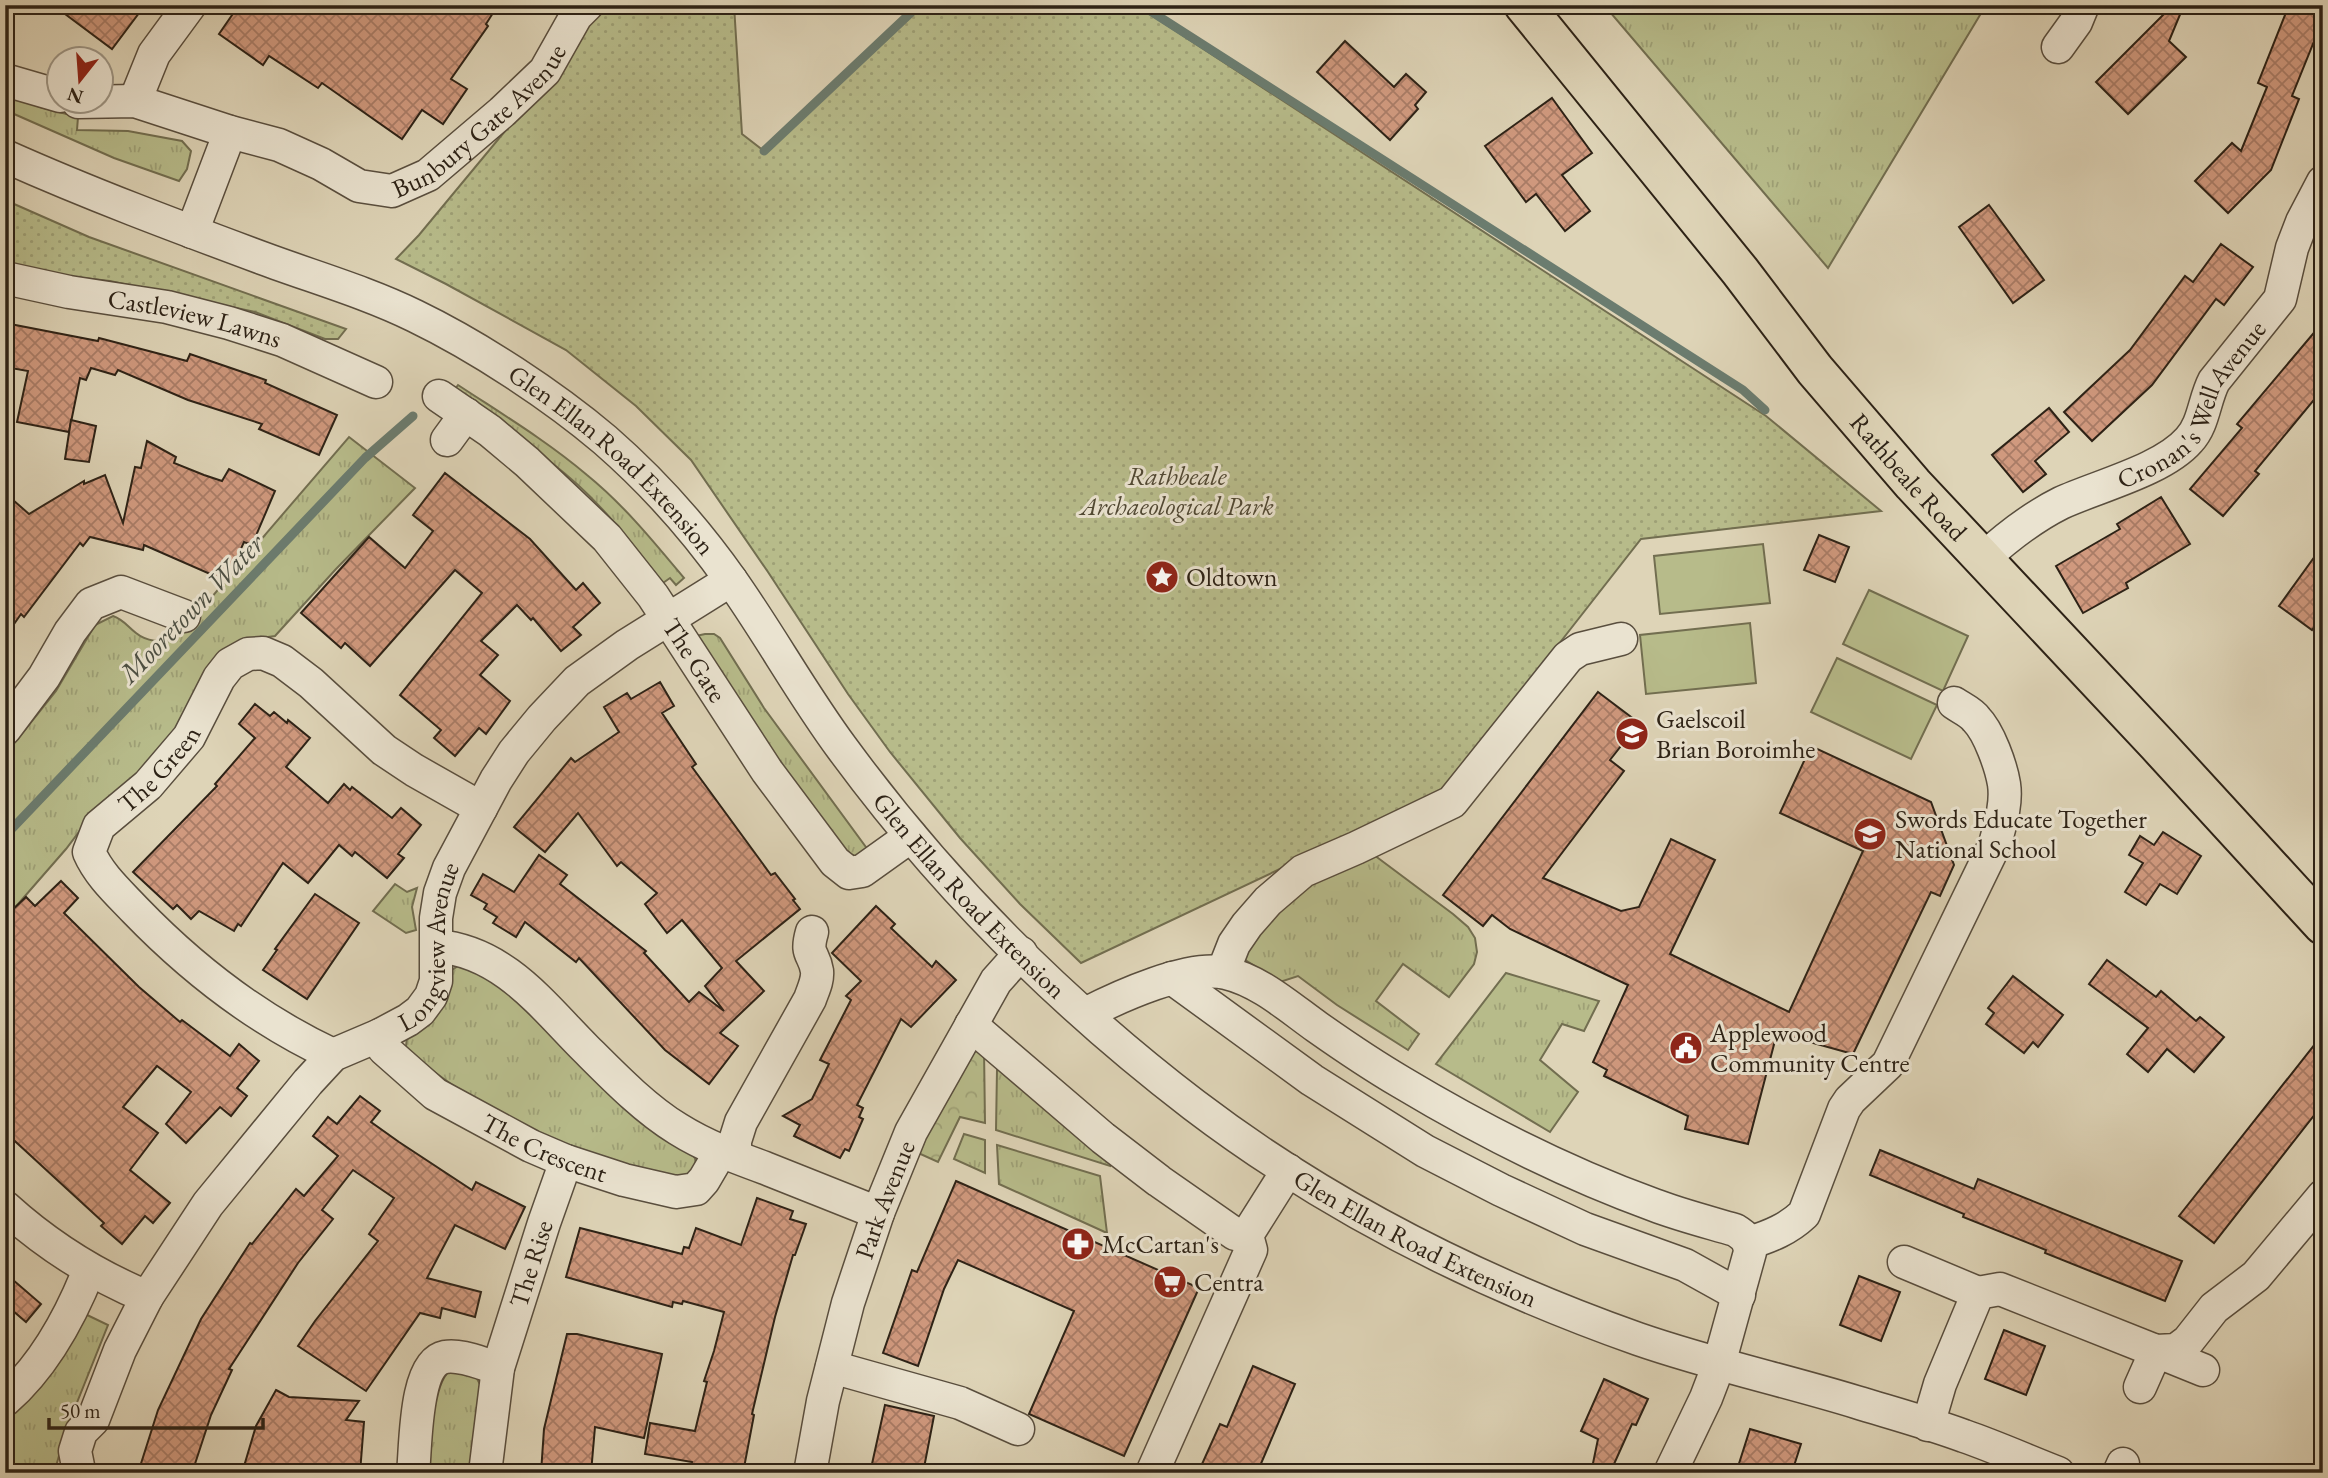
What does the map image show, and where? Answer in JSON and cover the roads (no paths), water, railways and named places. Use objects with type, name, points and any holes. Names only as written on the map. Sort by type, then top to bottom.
[{"type":"main road","name":"Rathbeale Road","points":[[1524,5],[1740,271],[1815,370],[1913,484],[2149,734],[2323,925]]},
{"type":"street","points":[[135,101],[154,54],[190,5]]},
{"type":"street","name":"Bunbury Gate Avenue","points":[[116,101],[135,101],[279,145],[321,164],[359,186],[392,191],[428,175],[545,71],[576,16],[587,5]]},
{"type":"street","points":[[2059,47],[2076,22],[2083,5]]},
{"type":"street","points":[[5,80],[46,92]]},
{"type":"street","points":[[192,232],[230,132]]},
{"type":"street","name":"Glen Ellan Road Extension","points":[[5,156],[81,190],[415,316],[466,344],[537,389],[604,439],[660,494],[731,580],[841,747],[911,836],[1056,989],[1196,1107],[1287,1170],[1403,1238],[1513,1289],[1639,1339],[1964,1435],[2013,1465],[2058,1473]]},
{"type":"street","name":"Cronan's Well Avenue","points":[[1983,559],[2012,533],[2039,515],[2173,455],[2190,439],[2200,422],[2208,392],[2214,382],[2280,299],[2292,248],[2323,182]]},
{"type":"street","name":"Castleview Lawns","points":[[5,278],[69,292],[167,307],[229,323],[282,340],[376,382]]},
{"type":"street","name":"The Gate","points":[[439,396],[527,462],[607,538],[653,596],[767,771],[835,862],[849,873],[862,871],[911,836]]},
{"type":"street","points":[[447,440],[466,414]]},
{"type":"street","name":"Longview Avenue","points":[[76,1473],[78,1466],[75,1451],[81,1432],[93,1420],[120,1350],[147,1297],[208,1204],[333,1055],[408,1020],[420,1011],[431,996],[436,981],[436,918],[440,893],[449,868],[514,752],[577,681],[627,645],[731,580]]},
{"type":"street","points":[[5,729],[44,677],[70,632],[91,604],[121,592],[184,616]]},
{"type":"street","points":[[1223,972],[1234,944],[1247,925],[1268,901],[1303,871],[1452,802],[1568,657],[1580,649],[1621,639]]},
{"type":"street","name":"The Green","points":[[333,1055],[303,1041],[244,1002],[195,966],[145,920],[95,867],[89,852],[99,827],[156,775],[189,737],[219,678],[230,664],[248,653],[263,653],[282,661],[311,683],[384,750],[481,808]]},
{"type":"street","points":[[1749,1244],[1773,1236],[1791,1226],[1804,1214],[1844,1109],[1888,1064],[1995,844],[2003,811],[2004,785],[1983,727],[1975,716],[1954,703]]},
{"type":"street","points":[[728,1154],[741,1122],[810,999],[817,981],[817,969],[808,946],[812,932]]},
{"type":"street","points":[[437,946],[456,947],[477,954],[495,965],[538,998],[628,1090],[677,1129],[728,1154],[878,1213]]},
{"type":"street","name":"Park Avenue","points":[[810,1473],[823,1401],[848,1303],[878,1213],[911,1132],[996,981],[1021,953]]},
{"type":"street","points":[[1085,1014],[1172,978],[1223,972],[1245,979],[1399,1081],[1471,1122],[1604,1186],[1656,1206],[1735,1230],[1744,1236],[1750,1252],[1719,1364],[1670,1473]]},
{"type":"street","points":[[1172,978],[1312,1080],[1424,1151],[1501,1191],[1585,1228],[1685,1265],[1739,1295]]},
{"type":"street","points":[[971,1025],[1140,1167],[1235,1234],[1247,1235]]},
{"type":"street","name":"The Crescent","points":[[380,1035],[384,1049],[435,1094],[531,1146],[566,1161],[624,1180],[676,1192],[696,1189],[728,1154]]},
{"type":"street","name":"The Rise","points":[[485,1473],[498,1368],[566,1161]]},
{"type":"street","points":[[1152,1473],[1251,1250],[1247,1235],[1287,1170]]},
{"type":"street","points":[[2156,1351],[2176,1350],[2188,1341],[2214,1308],[2256,1276],[2323,1196]]},
{"type":"street","points":[[5,1207],[33,1233],[89,1270],[147,1297]]},
{"type":"street","points":[[1903,1262],[1978,1293],[2000,1289],[2203,1370]]},
{"type":"street","points":[[5,1401],[39,1363],[59,1334],[89,1270]]},
{"type":"street","points":[[1928,1424],[1940,1384],[1978,1293]]},
{"type":"street","points":[[2140,1387],[2156,1351]]},
{"type":"street","points":[[413,1473],[421,1393],[426,1373],[435,1361],[446,1357],[498,1368]]},
{"type":"street","points":[[832,1367],[960,1403],[1018,1429]]},
{"type":"waterway","name":"Mooretown Water","points":[[764,151],[919,5]]},
{"type":"waterway","points":[[1141,5],[1743,390],[1765,410]]},
{"type":"waterway","name":"Mooretown Water","points":[[5,836],[365,458],[413,416]]},
{"type":"place","name":"Oldtown","points":[[1162,577]]},
{"type":"place","name":"Gaelscoil Brian Boroimhe","points":[[1632,734]]},
{"type":"place","name":"Swords Educate Together National School","points":[[1870,834]]},
{"type":"place","name":"Applewood Community Centre","points":[[1686,1048]]},
{"type":"place","name":"McCartan's","points":[[1078,1244]]},
{"type":"place","name":"Centra","points":[[1170,1282]]},
{"type":"park label","name":"Rathbeale Archaeological Park","points":[[1177,491]]}]
